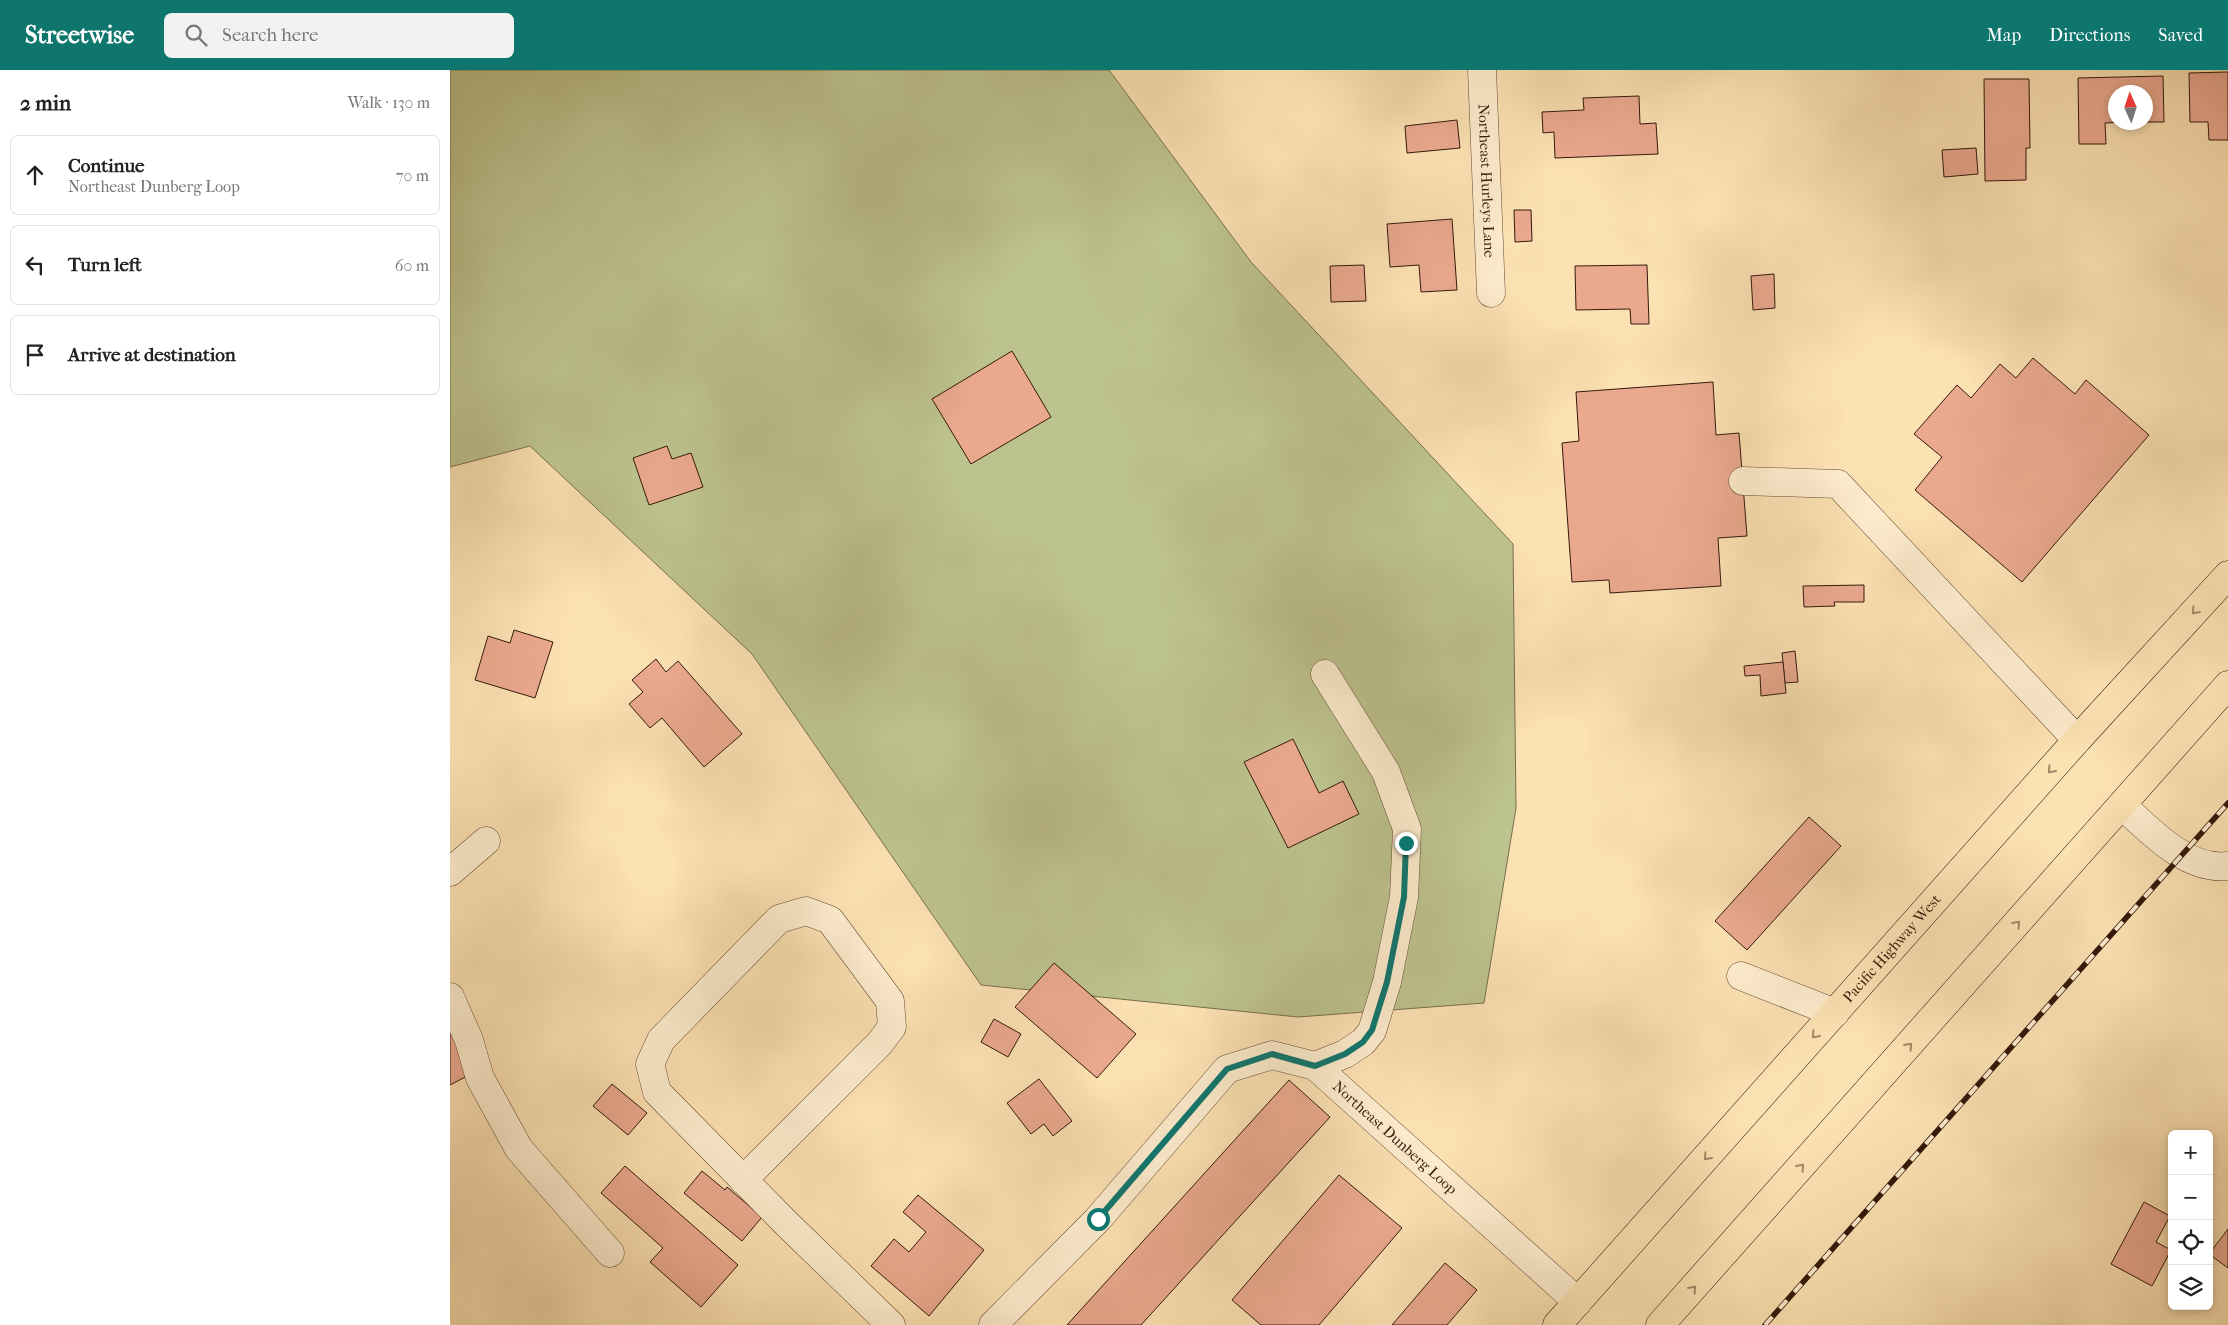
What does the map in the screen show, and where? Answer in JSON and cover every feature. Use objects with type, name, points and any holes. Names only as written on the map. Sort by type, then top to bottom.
[{"type":"main road","name":"Pacific Highway West","points":[[1558,1325],[2077,740],[2228,574]]},
{"type":"main road","points":[[1660,1325],[2228,685]]},
{"type":"street","name":"Northeast Hurleys Lane","points":[[1482,70],[1491,293]]},
{"type":"street","points":[[1743,481],[1838,484],[2077,740]]},
{"type":"street","points":[[1315,1066],[1345,1054],[1363,1042],[1372,1030],[1387,982],[1404,897],[1407,830],[1386,772],[1325,674]]},
{"type":"street","points":[[2122,805],[2168,847],[2214,867],[2228,866]]},
{"type":"street","points":[[454,860],[486,841]]},
{"type":"street","points":[[743,1180],[879,1044],[892,1026],[890,1001],[830,920],[806,911],[779,919],[661,1040],[650,1064],[657,1092],[743,1180],[891,1325]]},
{"type":"street","points":[[1741,976],[1835,1013]]},
{"type":"street","points":[[450,997],[470,1040],[480,1078],[519,1149],[610,1253]]},
{"type":"street","name":"Northeast Dunberg Loop","points":[[993,1325],[1098,1219],[1227,1069],[1272,1054],[1315,1066],[1578,1302]]},
{"type":"green space","points":[[450,70],[1109,70],[1251,262],[1513,544],[1516,808],[1484,1003],[1298,1017],[981,985],[752,654],[530,446],[450,467]]},
{"type":"building","points":[[2228,72],[2228,140],[2209,140],[2208,122],[2190,122],[2189,73]]},
{"type":"building","points":[[2163,76],[2164,122],[2153,122],[2153,85],[2108,85],[2108,123],[2105,123],[2106,144],[2079,144],[2078,78]]},
{"type":"building","points":[[1984,79],[2029,79],[2030,148],[2026,148],[2026,180],[1985,181]]},
{"type":"building","points":[[1639,96],[1640,124],[1656,123],[1658,154],[1555,158],[1554,132],[1543,133],[1542,112],[1584,110],[1583,98]]},
{"type":"building","points":[[1457,120],[1460,148],[1407,153],[1405,126]]},
{"type":"building","points":[[1976,148],[1978,174],[1944,177],[1942,150]]},
{"type":"building","points":[[1514,210],[1531,210],[1532,241],[1515,242]]},
{"type":"building","points":[[1452,219],[1457,290],[1421,292],[1419,265],[1390,267],[1387,224]]},
{"type":"building","points":[[1364,265],[1366,301],[1331,302],[1330,266]]},
{"type":"building","points":[[1647,265],[1649,324],[1631,324],[1630,309],[1576,310],[1575,266]]},
{"type":"building","points":[[1774,274],[1775,308],[1753,310],[1751,276]]},
{"type":"building","points":[[1012,351],[1051,417],[971,464],[932,399]]},
{"type":"building","points":[[2033,358],[2075,394],[2086,380],[2149,435],[2022,582],[1915,490],[1942,457],[1914,434],[1957,385],[1971,398],[2000,364],[2016,378]]},
{"type":"building","points":[[1713,382],[1716,435],[1739,433],[1747,536],[1718,538],[1721,586],[1610,593],[1609,580],[1572,582],[1562,443],[1579,441],[1576,392]]},
{"type":"building","points":[[667,446],[672,459],[691,453],[703,487],[649,505],[633,458]]},
{"type":"building","points":[[1864,585],[1864,602],[1834,602],[1835,606],[1804,607],[1803,586]]},
{"type":"building","points":[[514,630],[553,642],[535,698],[475,680],[488,636],[510,643]]},
{"type":"building","points":[[1795,651],[1798,682],[1785,683],[1782,653]]},
{"type":"building","points":[[656,659],[666,672],[678,661],[742,734],[704,767],[662,718],[650,728],[629,704],[643,692],[632,680]]},
{"type":"building","points":[[1783,662],[1786,693],[1761,696],[1760,675],[1745,676],[1744,666]]},
{"type":"building","points":[[1293,739],[1319,793],[1343,781],[1359,814],[1288,848],[1244,762]]},
{"type":"building","points":[[1809,817],[1841,846],[1747,950],[1715,921]]},
{"type":"building","points":[[1054,963],[1136,1034],[1097,1078],[1015,1007]]},
{"type":"building","points":[[450,1018],[477,1071],[450,1085]]},
{"type":"building","points":[[994,1019],[1021,1034],[1008,1057],[981,1042]]},
{"type":"building","points":[[1039,1079],[1072,1121],[1053,1136],[1044,1124],[1031,1134],[1007,1103]]},
{"type":"building","points":[[1289,1080],[1330,1117],[1141,1325],[1067,1325]]},
{"type":"building","points":[[612,1084],[647,1113],[628,1135],[593,1106]]},
{"type":"building","points":[[625,1166],[738,1265],[701,1307],[650,1262],[663,1248],[601,1193]]},
{"type":"building","points":[[702,1171],[725,1190],[727,1187],[762,1217],[742,1241],[684,1193]]},
{"type":"building","points":[[1339,1175],[1402,1228],[1319,1325],[1261,1325],[1232,1300]]},
{"type":"building","points":[[918,1195],[984,1250],[929,1316],[871,1266],[894,1239],[909,1252],[926,1232],[903,1212]]},
{"type":"building","points":[[2144,1202],[2168,1215],[2168,1220],[2156,1242],[2168,1248],[2168,1256],[2152,1286],[2111,1264]]},
{"type":"building","points":[[2228,1229],[2228,1268],[2213,1257],[2213,1249]]},
{"type":"building","points":[[1445,1263],[1477,1290],[1447,1325],[1392,1325]]},
{"type":"railway","points":[[1765,1325],[2228,803]]},
{"type":"route","points":[[1098,1219],[1227,1069],[1272,1054],[1315,1066],[1345,1054],[1363,1042],[1372,1030],[1387,982],[1404,897],[1406,843]]}]
